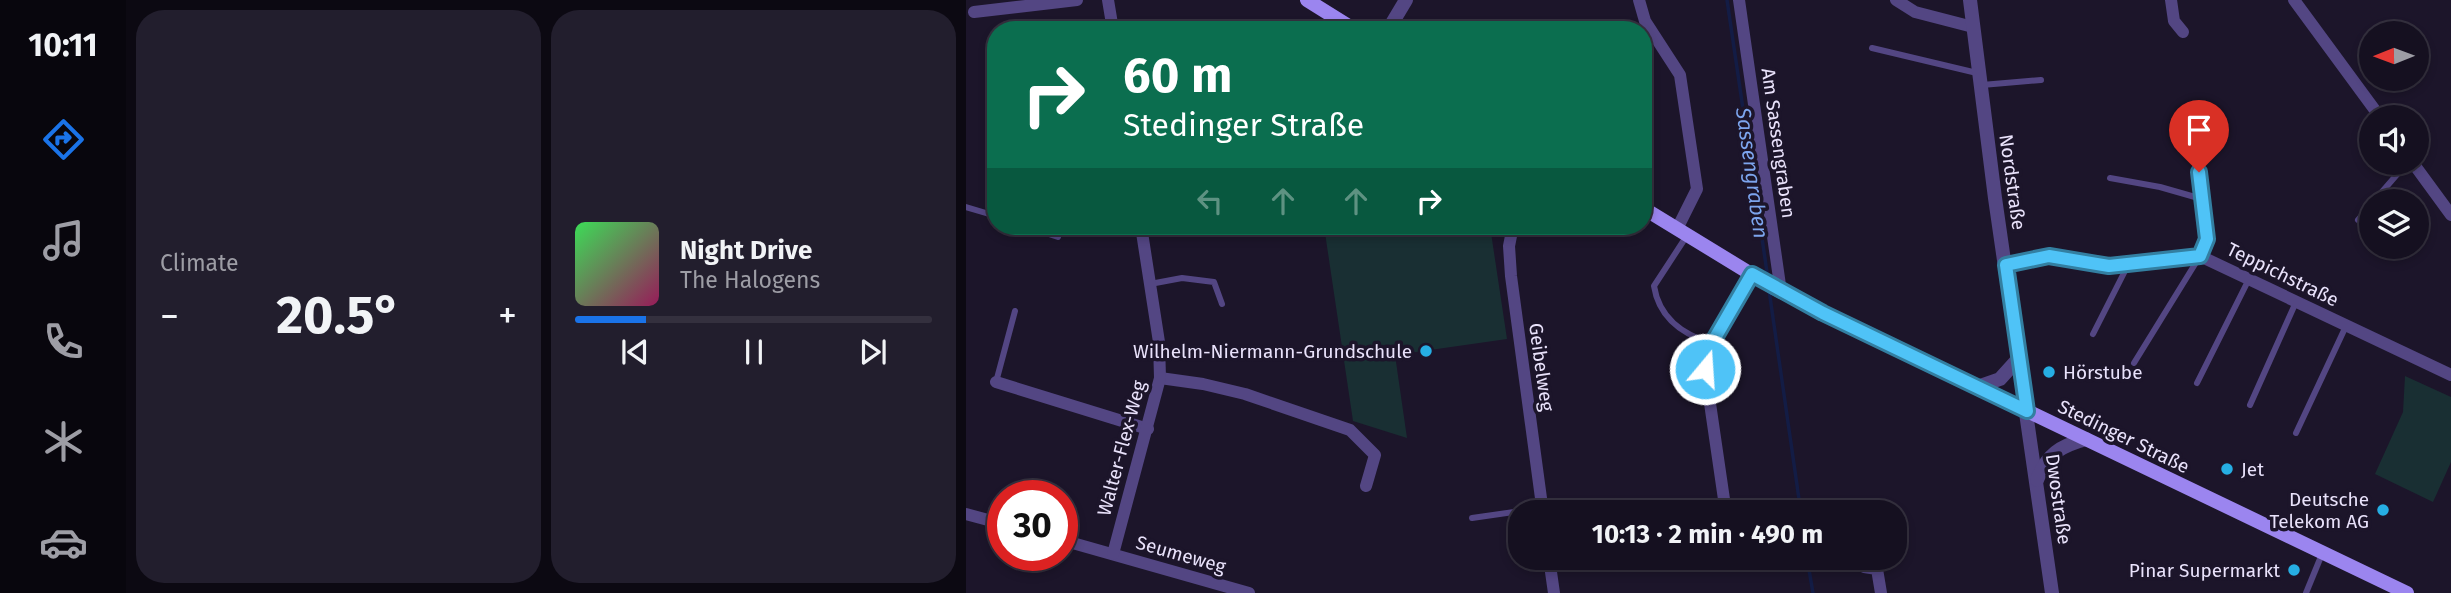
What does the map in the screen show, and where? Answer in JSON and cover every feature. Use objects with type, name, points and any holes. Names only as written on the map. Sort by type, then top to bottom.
[{"type":"main road","points":[[1307,0],[1341,21]]},
{"type":"main road","name":"Stedinger Straße","points":[[1652,214],[1767,284],[2407,593]]},
{"type":"street","points":[[974,12],[1077,0]]},
{"type":"street","points":[[1108,0],[1111,21]]},
{"type":"street","points":[[1393,21],[1406,0]]},
{"type":"street","points":[[1639,0],[1645,21]]},
{"type":"street","name":"Am Sassengraben","points":[[1739,0],[1767,284]]},
{"type":"street","points":[[1896,0],[1915,12],[1973,27]]},
{"type":"street","name":"Nordstraße","points":[[1970,0],[2027,411]]},
{"type":"street","points":[[2171,0],[2174,21],[2183,32]]},
{"type":"street","points":[[2294,0],[2371,105]]},
{"type":"street","points":[[1652,32],[1680,75],[1697,189],[1682,232]]},
{"type":"street","points":[[2422,175],[2451,215]]},
{"type":"street","name":"Walter-Flex-Weg","points":[[1113,554],[1160,379],[1159,342],[1142,235]]},
{"type":"street","name":"Geibelweg","points":[[1511,235],[1509,246],[1511,276],[1541,500]]},
{"type":"street","name":"Teppichstraße","points":[[2006,265],[2049,256],[2109,266],[2200,256],[2451,375]]},
{"type":"street","points":[[1724,500],[1705,369],[1708,350],[1767,284]]},
{"type":"street","points":[[1977,387],[2000,379],[2020,358]]},
{"type":"street","points":[[1160,379],[1203,383],[1245,394],[1350,429],[1375,456],[1366,486]]},
{"type":"street","points":[[996,382],[1148,429]]},
{"type":"street","name":"Dwostraße","points":[[2027,411],[2052,593]]},
{"type":"street","points":[[2037,481],[2045,462],[2053,452],[2062,446],[2086,439]]},
{"type":"street","points":[[966,514],[987,520]]},
{"type":"street","name":"Seumeweg","points":[[1078,544],[1249,593]]},
{"type":"street","points":[[1551,570],[1554,593]]},
{"type":"street","points":[[1877,570],[1881,593]]},
{"type":"lane","points":[[1872,48],[1980,79],[2041,80]]},
{"type":"lane","points":[[2134,363],[2200,256],[2207,239],[2196,145]]},
{"type":"lane","points":[[2385,189],[2397,175]]},
{"type":"lane","points":[[2110,178],[2160,187],[2202,199]]},
{"type":"lane","points":[[966,207],[987,213]]},
{"type":"lane","points":[[1682,232],[1654,286],[1657,300],[1665,317],[1702,340],[1712,343]]},
{"type":"lane","points":[[2093,334],[2129,265]]},
{"type":"lane","points":[[1150,284],[1182,278],[1214,282],[1222,304]]},
{"type":"lane","points":[[2197,383],[2249,279]]},
{"type":"lane","points":[[2250,405],[2296,302]]},
{"type":"lane","points":[[996,382],[1015,311]]},
{"type":"lane","points":[[2296,433],[2346,326]]},
{"type":"lane","points":[[1472,518],[1508,514]]},
{"type":"lane","points":[[2306,593],[2323,553]]},
{"type":"green space","points":[[1325,235],[1491,235],[1507,339],[1395,355],[1407,438],[1353,421]]},
{"type":"green space","points":[[2405,376],[2451,397],[2451,462],[2433,502],[2375,474],[2403,412]]},
{"type":"waterway","name":"Sassengraben","points":[[1727,0],[1768,279]]},
{"type":"waterway","name":"Sassengraben","points":[[1769,290],[1799,500]]},
{"type":"waterway","name":"Sassengraben","points":[[1809,570],[1813,593]]},
{"type":"place","name":"Wilhelm-Niermann-Grundschule","points":[[1426,351]]},
{"type":"place","name":"Hörstube","points":[[2049,372]]},
{"type":"place","name":"Jet","points":[[2227,469]]},
{"type":"place","name":"Deutsche Telekom AG","points":[[2383,510]]},
{"type":"place","name":"Pinar Supermarkt","points":[[2294,570]]},
{"type":"route","points":[[1705,369],[1708,350],[1752,274],[1823,313],[2027,411],[2006,265],[2049,256],[2109,266],[2200,256],[2207,239],[2199,172]]}]
